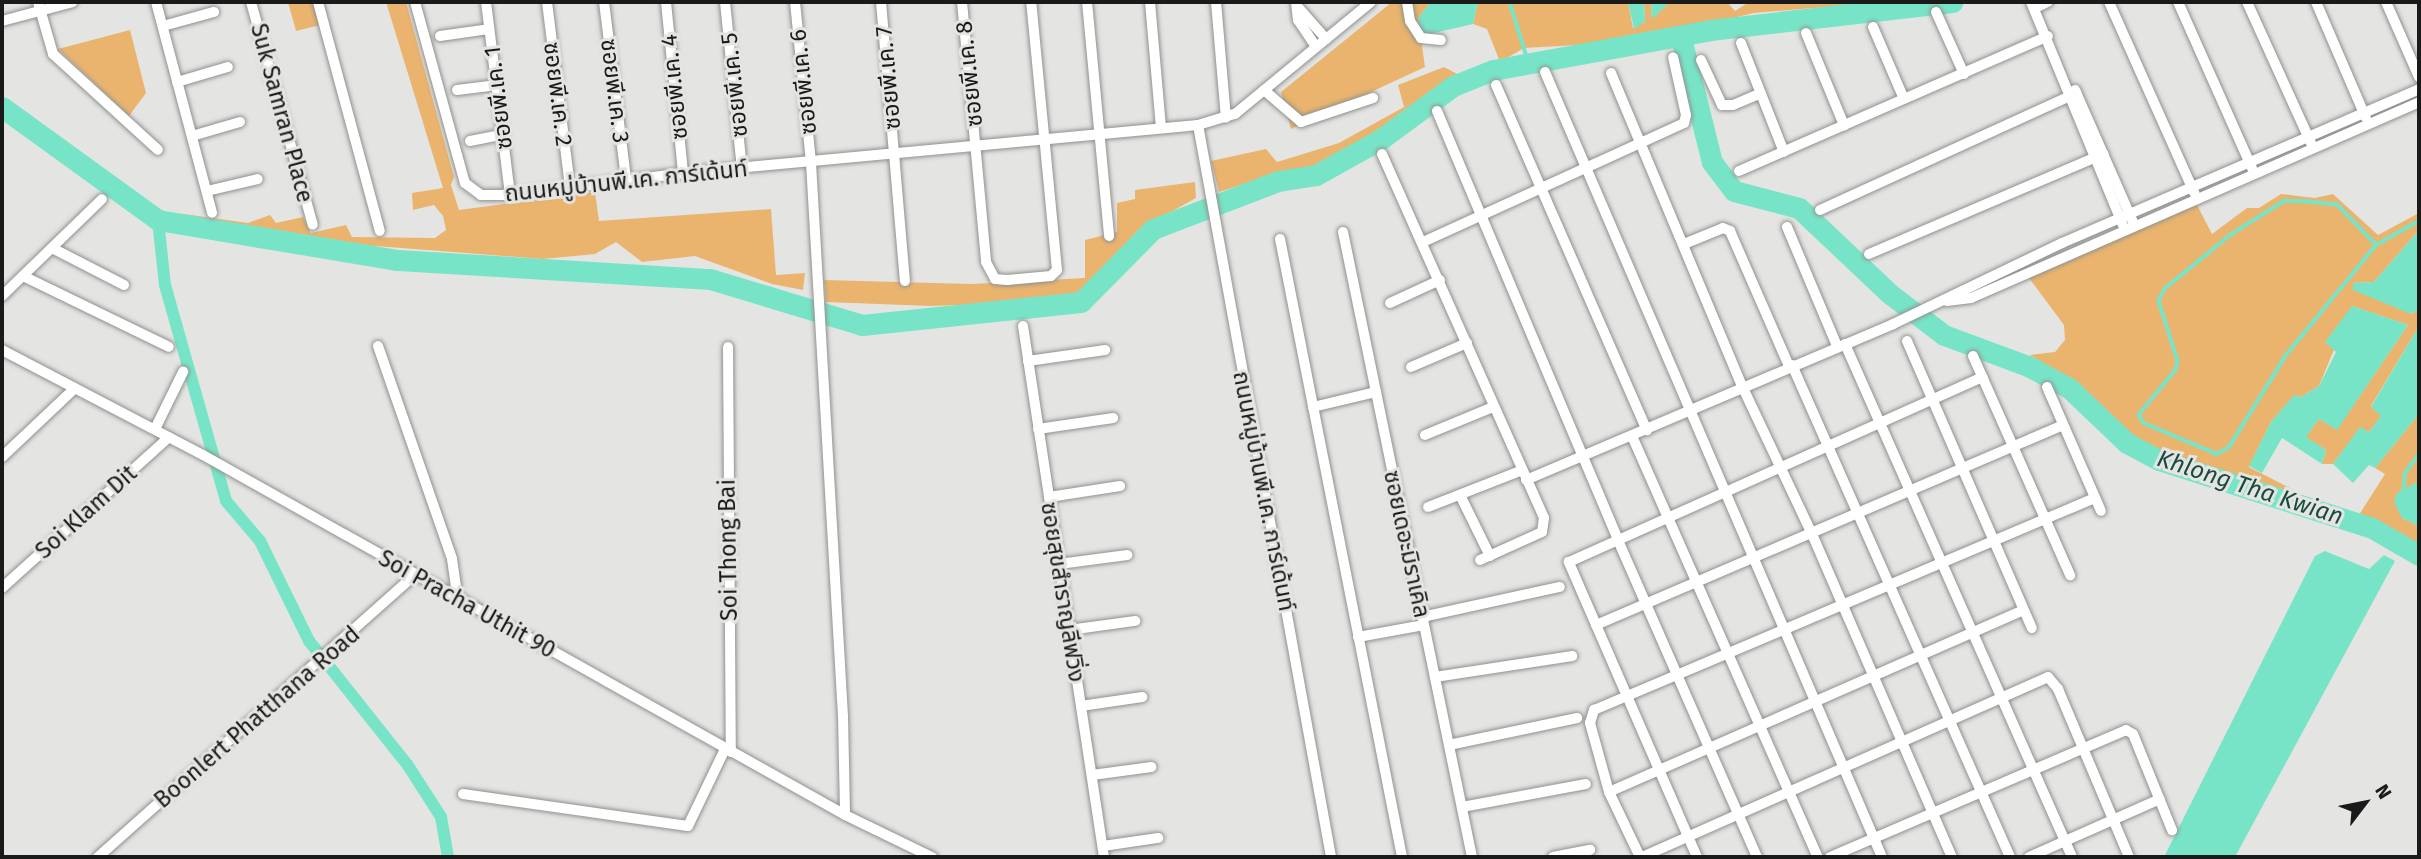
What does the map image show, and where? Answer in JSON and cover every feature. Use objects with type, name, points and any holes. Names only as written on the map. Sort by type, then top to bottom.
[{"type":"street","points":[[2,21],[39,6],[73,2]]},
{"type":"street","points":[[156,2],[212,213]]},
{"type":"street","name":"Suk Samran Place","points":[[251,2],[313,225]]},
{"type":"street","points":[[318,2],[380,231]]},
{"type":"street","name":"ถนนหมู่บ้านพี.เค. การ์เด้นท์","points":[[415,2],[465,183],[481,195],[510,195],[683,173],[1198,125],[1226,118],[1371,2]]},
{"type":"street","name":"ซอยพี.เค. 1","points":[[486,2],[510,195]]},
{"type":"street","name":"ซอยพี.เค. 2","points":[[547,2],[570,186]]},
{"type":"street","name":"ซอยพี.เค. 3","points":[[604,2],[626,179]]},
{"type":"street","name":"ซอยพี.เค. 4","points":[[666,2],[683,173]]},
{"type":"street","name":"ซอยพี.เค. 5","points":[[725,2],[742,168]]},
{"type":"street","name":"ซอยพี.เค. 6","points":[[795,2],[811,163]]},
{"type":"street","name":"ซอยพี.เค. 7","points":[[881,2],[905,281]]},
{"type":"street","name":"ซอยพี.เค. 8","points":[[962,2],[990,271],[995,279],[1040,278],[1057,270],[1045,140]]},
{"type":"street","points":[[1031,2],[1045,140]]},
{"type":"street","points":[[1087,2],[1110,236]]},
{"type":"street","points":[[1150,2],[1161,128]]},
{"type":"street","points":[[1216,2],[1226,118]]},
{"type":"street","points":[[1407,2],[1410,21],[1421,38],[1441,40]]},
{"type":"street","points":[[2048,2],[2033,4],[2128,223]]},
{"type":"street","points":[[2109,2],[2198,199]]},
{"type":"street","points":[[2178,2],[2253,169]]},
{"type":"street","points":[[2248,2],[2311,143]]},
{"type":"street","points":[[2316,2],[2367,119]]},
{"type":"street","points":[[2386,2],[2419,77]]},
{"type":"street","points":[[1297,4],[1326,39]]},
{"type":"street","points":[[1297,4],[1298,20],[1316,47]]},
{"type":"street","points":[[39,6],[53,54],[158,150]]},
{"type":"street","points":[[163,26],[214,12]]},
{"type":"street","points":[[1936,12],[1964,74]]},
{"type":"street","points":[[1873,27],[1904,99]]},
{"type":"street","points":[[440,36],[489,29]]},
{"type":"street","points":[[1806,33],[1844,125]]},
{"type":"street","points":[[1739,171],[2048,36]]},
{"type":"street","points":[[1741,44],[1784,152]]},
{"type":"street","points":[[1423,242],[1687,120],[1673,57]]},
{"type":"street","points":[[1701,60],[1722,104],[1733,105],[1761,93]]},
{"type":"street","points":[[177,82],[228,67]]},
{"type":"street","points":[[1545,72],[1589,167],[1752,559],[1882,857]]},
{"type":"street","points":[[1611,73],[1743,388],[1778,468],[1812,534],[1952,857]]},
{"type":"street","points":[[457,90],[496,85]]},
{"type":"street","points":[[1496,85],[1647,430]]},
{"type":"street","points":[[2367,119],[2419,89]]},
{"type":"street","points":[[1264,90],[1301,122],[1373,97]]},
{"type":"street","points":[[1820,209],[2073,95]]},
{"type":"street","points":[[1428,507],[1583,457],[1690,412],[1791,365],[1928,309],[1990,275],[2062,243],[2198,199],[2253,169],[2311,143],[2367,119],[2419,102]]},
{"type":"street","points":[[1437,111],[1483,213],[1616,538],[1711,745],[1757,857]]},
{"type":"street","points":[[192,136],[240,122]]},
{"type":"street","name":"ถนนหมู่บ้านพี.เค. การ์เด้นท์","points":[[1198,125],[1206,185],[1331,857]]},
{"type":"street","points":[[470,141],[502,135]]},
{"type":"street","points":[[1382,154],[1440,280],[1523,476],[1541,507],[1544,528],[1485,558],[1460,495]]},
{"type":"street","points":[[1870,254],[2099,156]]},
{"type":"street","points":[[811,163],[818,322],[843,716],[845,815]]},
{"type":"street","points":[[1945,301],[1971,298],[2067,255],[2192,188],[2253,169]]},
{"type":"street","points":[[207,191],[258,179]]},
{"type":"street","points":[[2,296],[103,199]]},
{"type":"street","points":[[1787,227],[1944,563],[2072,857]]},
{"type":"street","points":[[1684,244],[1723,228],[1730,231],[1857,515],[1892,585],[2010,857]]},
{"type":"street","name":"ซอยเดอะมิราเคิล","points":[[1343,232],[1472,857]]},
{"type":"street","points":[[1280,239],[1402,857]]},
{"type":"street","points":[[2062,243],[2067,255]]},
{"type":"street","points":[[52,248],[124,285]]},
{"type":"street","points":[[1990,275],[1996,287]]},
{"type":"street","points":[[23,276],[169,347]]},
{"type":"street","points":[[1390,303],[1440,280]]},
{"type":"street","name":"ซอยสุขสำราญลีฟวิ่ง","points":[[1023,326],[1103,852]]},
{"type":"street","points":[[1907,341],[1934,397],[2032,628]]},
{"type":"street","points":[[1411,367],[1467,344]]},
{"type":"street","points":[[378,346],[452,559],[458,600]]},
{"type":"street","name":"Soi Thong Bai","points":[[728,347],[728,750]]},
{"type":"street","points":[[1028,361],[1105,349]]},
{"type":"street","name":"Soi Pracha Uthit 90","points":[[2,350],[203,455],[845,815],[932,857]]},
{"type":"street","points":[[1973,356],[2070,575]]},
{"type":"street","points":[[155,429],[183,372]]},
{"type":"street","points":[[1697,857],[1569,562],[1665,516],[1724,493],[1982,377]]},
{"type":"street","points":[[2047,387],[2101,511]]},
{"type":"street","points":[[2,457],[75,388]]},
{"type":"street","points":[[1313,407],[1376,393]]},
{"type":"street","points":[[1425,435],[1493,407]]},
{"type":"street","points":[[1038,429],[1113,418]]},
{"type":"street","points":[[1596,625],[2063,425]]},
{"type":"street","points":[[1632,436],[1695,584],[1818,857]]},
{"type":"street","name":"Soi Klam Dit","points":[[2,588],[169,437]]},
{"type":"street","points":[[1049,497],[1120,486]]},
{"type":"street","points":[[2095,498],[1728,653],[1590,715],[1609,792],[1641,857],[2004,701],[2048,677],[2058,689],[2130,857]]},
{"type":"street","points":[[1059,564],[1127,555]]},
{"type":"street","name":"Boonlert Phatthana Road","points":[[98,857],[414,575]]},
{"type":"street","points":[[1359,637],[1560,587]]},
{"type":"street","points":[[1609,792],[1813,700],[2024,610]]},
{"type":"street","points":[[1069,630],[1135,621]]},
{"type":"street","points":[[1435,677],[1572,656]]},
{"type":"street","points":[[1081,706],[1142,697]]},
{"type":"street","points":[[1449,745],[1577,718]]},
{"type":"street","points":[[1830,857],[2082,747],[2129,730],[2172,830]]},
{"type":"street","points":[[463,794],[688,826],[728,750]]},
{"type":"street","points":[[1092,775],[1151,767]]},
{"type":"street","points":[[1462,807],[1586,785]]},
{"type":"street","points":[[2029,857],[2160,799]]},
{"type":"street","points":[[1103,852],[1158,838]]},
{"type":"street","points":[[1553,857],[1590,850]]},
{"type":"shaded area","points":[[288,2],[314,2],[320,25],[296,31]]},
{"type":"shaded area","points":[[386,2],[406,2],[454,177],[451,185],[459,210],[595,192],[599,221],[771,209],[776,275],[805,273],[803,290],[772,284],[695,256],[642,262],[616,242],[595,254],[543,259],[324,242],[177,213],[248,223],[270,215],[276,223],[303,217],[311,233],[346,225],[352,237],[435,238],[446,230],[443,216],[434,205],[413,210],[412,193],[443,188]]},
{"type":"shaded area","points":[[1392,2],[1431,2],[1418,18],[1425,67],[1291,129],[1281,92]]},
{"type":"shaded area","points":[[1431,2],[1478,2],[1473,24],[1421,36],[1418,18]]},
{"type":"shaded area","points":[[1478,2],[1628,2],[1633,28],[1645,22],[1644,2],[1651,2],[1652,18],[1670,2],[1727,2],[1735,11],[1749,2],[1883,2],[1754,13],[1631,42],[1524,48],[1500,62],[1487,29],[1473,24]]},
{"type":"shaded area","points":[[1628,2],[1644,2],[1645,22],[1634,29]]},
{"type":"shaded area","points":[[1651,2],[1670,2],[1652,19]]},
{"type":"shaded area","points":[[130,30],[146,93],[129,116],[58,49]]},
{"type":"shaded area","points":[[1444,67],[1461,76],[1358,150],[1306,171],[1272,175],[1219,192],[1211,161],[1266,149],[1277,162],[1339,143],[1404,107],[1398,85]]},
{"type":"shaded area","points":[[1195,182],[1196,198],[1137,231],[1097,280],[1078,293],[1038,302],[931,306],[826,302],[824,280],[971,284],[1085,278],[1085,240],[1117,232],[1117,203],[1135,199],[1135,190]]},
{"type":"shaded area","points":[[2281,194],[2315,198],[2333,194],[2378,235],[2419,213],[2419,230],[2374,282],[2353,283],[2411,314],[2419,309],[2419,326],[2371,406],[2382,415],[2369,432],[2360,428],[2333,464],[2322,464],[2326,450],[2305,437],[2319,419],[2337,429],[2408,325],[2352,306],[2319,386],[2301,397],[2294,396],[2271,422],[2249,467],[2294,490],[2293,501],[2230,478],[2224,471],[2145,447],[2123,432],[2079,385],[2030,355],[2055,352],[2065,340],[2064,325],[2029,278],[2197,205],[2212,234],[2247,208],[2259,208]]},
{"type":"shaded area","points":[[2419,230],[2419,309],[2411,314],[2353,290],[2353,283],[2374,282]]},
{"type":"shaded area","points":[[2352,306],[2408,325],[2337,430],[2319,419],[2306,437],[2326,450],[2322,464],[2282,438],[2262,473],[2249,466],[2271,422],[2294,395],[2301,397],[2319,386],[2336,352],[2325,342]]},
{"type":"shaded area","points":[[2419,326],[2419,414],[2375,468],[2369,465],[2353,483],[2333,464],[2360,427],[2369,432],[2381,416],[2371,407]]},
{"type":"shaded area","points":[[2419,414],[2419,487],[2415,484],[2402,518],[2419,526],[2419,544],[2357,518],[2385,474],[2375,468]]},
{"type":"shaded area","points":[[2415,483],[2419,487],[2419,526],[2402,518],[2394,502],[2397,493]]},
{"type":"shaded area","points":[[2325,551],[2369,569],[2384,555],[2395,561],[2235,857],[2164,857],[2315,556]]},
{"type":"waterway","points":[[1510,2],[1528,60]]},
{"type":"waterway","points":[[2,107],[158,220],[398,260],[710,279],[862,325],[1081,302],[1153,229],[1278,181],[1316,175],[1381,139],[1453,86],[1493,70],[1710,30],[1952,2]]},
{"type":"waterway","name":"Khlong Tha Kwian","points":[[1681,38],[1712,162],[1734,191],[1799,208],[1890,294],[1944,335],[2028,366],[2069,388],[2127,443],[2159,460],[2372,528],[2419,555]]},
{"type":"waterway","points":[[2376,245],[2337,205],[2308,202],[2285,201],[2231,235],[2165,289],[2159,301],[2178,361],[2176,370],[2139,415],[2144,423],[2217,454],[2229,447],[2286,355],[2376,245],[2419,221]]},
{"type":"waterway","points":[[158,220],[165,285],[226,501],[260,541],[309,641],[407,764],[441,817],[448,857]]},
{"type":"waterway","points":[[2403,493],[2405,473],[2419,454]]}]
